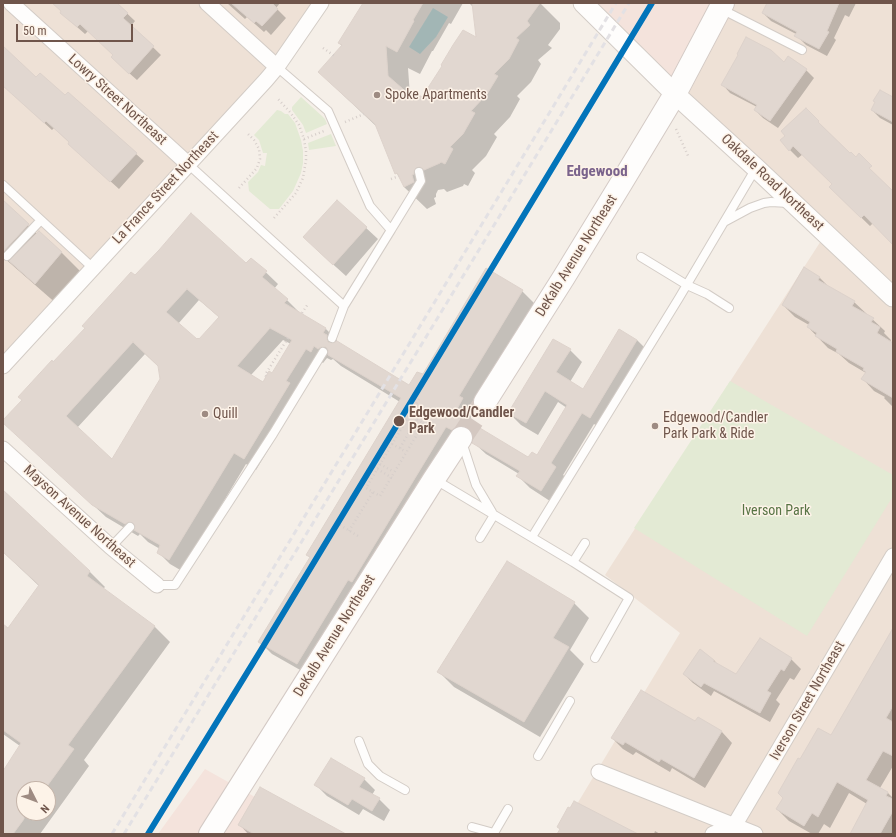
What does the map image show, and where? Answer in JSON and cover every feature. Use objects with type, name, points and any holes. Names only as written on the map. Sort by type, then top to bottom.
[{"type":"main road","name":"DeKalb Avenue Northeast","points":[[485,402],[564,277],[675,94],[722,6]]},
{"type":"main road","name":"DeKalb Avenue Northeast","points":[[210,834],[461,438]]},
{"type":"street","name":"Lowry Street Northeast","points":[[11,3],[188,164]]},
{"type":"street","points":[[207,3],[277,67]]},
{"type":"street","name":"La France Street Northeast","points":[[3,366],[277,67],[321,3]]},
{"type":"street","name":"Oakdale Road Northeast","points":[[583,3],[675,94],[893,297]]},
{"type":"street","name":"Mayson Avenue Northeast","points":[[3,449],[111,547],[157,585]]},
{"type":"street","name":"Iverson Street Northeast","points":[[734,826],[893,556]]},
{"type":"street","points":[[599,772],[755,834]]},
{"type":"street","points":[[713,834],[734,826]]},
{"type":"lane","points":[[722,6],[802,50]]},
{"type":"lane","points":[[277,67],[328,111],[370,206],[391,230]]},
{"type":"lane","points":[[188,164],[344,306]]},
{"type":"lane","points":[[532,537],[756,168]]},
{"type":"lane","points":[[332,338],[344,306],[421,180],[419,172]]},
{"type":"lane","points":[[3,185],[93,268]]},
{"type":"lane","points":[[723,222],[750,208],[771,202],[793,203]]},
{"type":"lane","points":[[7,256],[41,220]]},
{"type":"lane","points":[[641,257],[686,285],[707,294],[729,308]]},
{"type":"lane","points":[[157,585],[175,586],[324,352]]},
{"type":"lane","points":[[461,438],[476,485],[494,515]]},
{"type":"lane","points":[[434,479],[573,562],[629,598],[595,658]]},
{"type":"lane","points":[[480,538],[494,515]]},
{"type":"lane","points":[[111,547],[130,527]]},
{"type":"lane","points":[[573,562],[585,543]]},
{"type":"lane","points":[[538,756],[570,702]]},
{"type":"lane","points":[[359,741],[368,764],[380,776],[405,790]]},
{"type":"lane","points":[[472,827],[494,833],[508,809]]},
{"type":"path","points":[[323,48],[336,57]]},
{"type":"path","points":[[274,218],[296,193],[303,178],[306,160],[304,139],[300,125],[278,99]]},
{"type":"path","points":[[343,123],[364,114]]},
{"type":"path","points":[[676,128],[690,158]]},
{"type":"path","points":[[304,139],[328,129]]},
{"type":"path","points":[[239,188],[257,168],[260,159],[259,149],[254,140],[247,133]]},
{"type":"path","points":[[391,179],[399,176]]},
{"type":"path","points":[[302,313],[308,304]]},
{"type":"path","points":[[266,376],[265,375],[288,338]]},
{"type":"path","points":[[419,399],[366,488],[380,496],[433,408]]},
{"type":"path","points":[[407,413],[426,425]]},
{"type":"path","points":[[400,448],[417,419]]},
{"type":"path","points":[[392,444],[406,452]]},
{"type":"path","points":[[380,464],[394,472]]},
{"type":"path","points":[[374,467],[394,479]]},
{"type":"path","points":[[384,473],[387,468]]},
{"type":"path","points":[[349,531],[373,492]]},
{"type":"path","points":[[340,525],[358,536]]},
{"type":"shaded area","points":[[3,3],[319,3],[273,65],[3,358]]},
{"type":"shaded area","points":[[577,3],[725,3],[678,96]]},
{"type":"shaded area","points":[[726,3],[893,3],[893,834],[559,834],[680,633],[605,575],[828,230],[679,96]]},
{"type":"shaded area","points":[[205,769],[321,834],[158,834]]},
{"type":"green space","points":[[301,97],[325,119],[327,124],[306,133],[303,125],[292,110],[292,107]]},
{"type":"green space","points":[[277,110],[288,114],[295,123],[301,140],[303,163],[301,173],[293,191],[279,209],[270,209],[249,191],[248,182],[258,172],[261,165],[265,166],[267,153],[263,153],[259,140],[254,135]]},
{"type":"green space","points":[[331,134],[336,146],[309,150],[308,143]]},
{"type":"green space","name":"Iverson Park","points":[[730,381],[893,475],[893,496],[807,636],[634,528]]},
{"type":"water","points":[[433,8],[448,17],[436,37],[420,54],[409,47]]},
{"type":"building","points":[[52,3],[117,3],[128,13],[123,18],[154,46],[129,74],[111,57],[113,55],[80,24],[77,27],[60,13],[61,11]]},
{"type":"building","points":[[231,3],[272,3],[278,9],[262,26],[256,21],[254,23]]},
{"type":"building","name":"Spoke Apartments","points":[[363,3],[423,3],[397,52],[386,46],[388,76],[411,96],[414,92],[422,97],[463,30],[476,37],[472,3],[540,3],[527,21],[530,25],[516,38],[519,40],[509,59],[494,74],[498,76],[487,94],[471,111],[475,113],[463,134],[450,147],[453,149],[445,164],[441,162],[424,170],[420,167],[416,168],[414,174],[412,175],[414,182],[404,187],[397,173],[395,174],[375,124],[318,72],[342,45],[338,43]]},
{"type":"building","points":[[767,3],[839,3],[827,31],[829,32],[819,49],[794,36],[797,32],[762,13]]},
{"type":"building","points":[[746,37],[771,50],[784,62],[788,56],[807,69],[770,121],[754,110],[757,105],[721,85],[738,55],[737,54]]},
{"type":"building","points":[[3,46],[36,77],[40,73],[65,95],[68,92],[137,153],[110,182],[68,144],[69,142],[46,121],[44,123],[3,86]]},
{"type":"building","points":[[880,90],[893,97],[893,122],[871,110],[875,102],[873,101]]},
{"type":"building","points":[[806,108],[819,121],[818,122],[850,153],[851,152],[856,157],[859,153],[872,166],[869,168],[893,191],[893,245],[864,215],[861,218],[829,187],[832,184],[793,146],[789,151],[780,140],[785,136],[781,131]]},
{"type":"building","points":[[3,200],[29,224],[3,252]]},
{"type":"building","points":[[337,200],[367,227],[333,265],[303,237]]},
{"type":"building","points":[[191,213],[246,263],[251,258],[267,271],[262,277],[288,299],[284,303],[326,328],[323,333],[327,335],[328,342],[333,343],[337,341],[409,385],[417,372],[423,374],[486,268],[523,290],[459,396],[463,398],[455,413],[528,457],[532,452],[537,455],[567,405],[545,391],[526,423],[508,413],[553,339],[571,349],[556,372],[583,389],[619,329],[637,340],[590,418],[582,413],[551,463],[556,467],[541,491],[516,476],[520,471],[472,443],[472,433],[468,428],[461,426],[452,430],[446,427],[352,582],[348,580],[297,664],[258,642],[310,557],[306,555],[401,398],[328,355],[328,350],[326,347],[321,347],[318,349],[314,346],[311,352],[306,349],[286,381],[290,383],[244,459],[234,453],[169,560],[157,553],[160,545],[134,530],[135,526],[133,523],[129,522],[125,524],[92,505],[3,423],[3,420],[22,400],[18,397],[52,360],[53,362],[85,328],[82,326],[131,272],[135,275]],"holes":[[[187,289],[219,317],[199,339],[197,339],[166,312]],[[270,328],[292,340],[272,373],[269,371],[263,382],[237,366]],[[133,342],[158,366],[160,379],[112,459],[66,416]]]},
{"type":"building","points":[[39,231],[62,252],[35,284],[9,261]]},
{"type":"building","points":[[804,267],[820,277],[818,280],[855,301],[852,306],[874,318],[871,322],[880,327],[877,333],[893,343],[893,398],[861,379],[866,372],[863,370],[864,368],[836,352],[837,349],[815,336],[817,333],[807,327],[810,322],[782,305]]},
{"type":"building","points":[[3,490],[90,571],[87,576],[155,626],[68,745],[74,749],[51,781],[16,781],[16,821],[23,821],[13,834],[3,834],[3,771],[21,743],[3,730],[3,624],[8,628],[39,585],[3,552]]},
{"type":"building","points":[[507,561],[575,602],[553,638],[569,647],[524,722],[437,672]]},
{"type":"building","points":[[893,628],[893,706],[886,718],[893,722],[893,756],[883,751],[866,780],[888,792],[886,796],[893,799],[893,811],[880,834],[850,834],[868,800],[837,782],[818,817],[812,813],[804,826],[776,809],[783,798],[778,793],[798,758],[800,759],[818,728],[831,735]]},
{"type":"building","points":[[760,638],[792,658],[784,671],[781,669],[767,691],[771,693],[760,713],[704,683],[701,687],[683,674],[700,649],[714,660],[713,661],[736,674]]},
{"type":"building","points":[[641,690],[695,721],[698,717],[722,731],[694,778],[661,759],[659,762],[625,742],[623,745],[611,738]]},
{"type":"building","points":[[331,758],[365,778],[359,787],[380,798],[372,811],[352,799],[348,805],[314,785]]},
{"type":"building","points":[[260,787],[346,834],[254,834],[238,825]]},
{"type":"building","points":[[574,801],[638,834],[557,834],[560,829],[557,827],[568,807],[570,808]]},
{"type":"tunnel","points":[[461,438],[485,402]]},
{"type":"railway","points":[[112,834],[616,3]]},
{"type":"railway","points":[[124,834],[629,3]]},
{"type":"transit line","points":[[148,834],[261,650],[652,3]]},
{"type":"place","name":"Spoke Apartments","points":[[377,95]]},
{"type":"place","name":"Quill","points":[[205,414]]},
{"type":"place","name":"Edgewood/Candler Park","points":[[399,421]]},
{"type":"place","name":"Edgewood/Candler Park Park & Ride","points":[[655,426]]},
{"type":"district","name":"Edgewood","points":[[597,172]]}]
